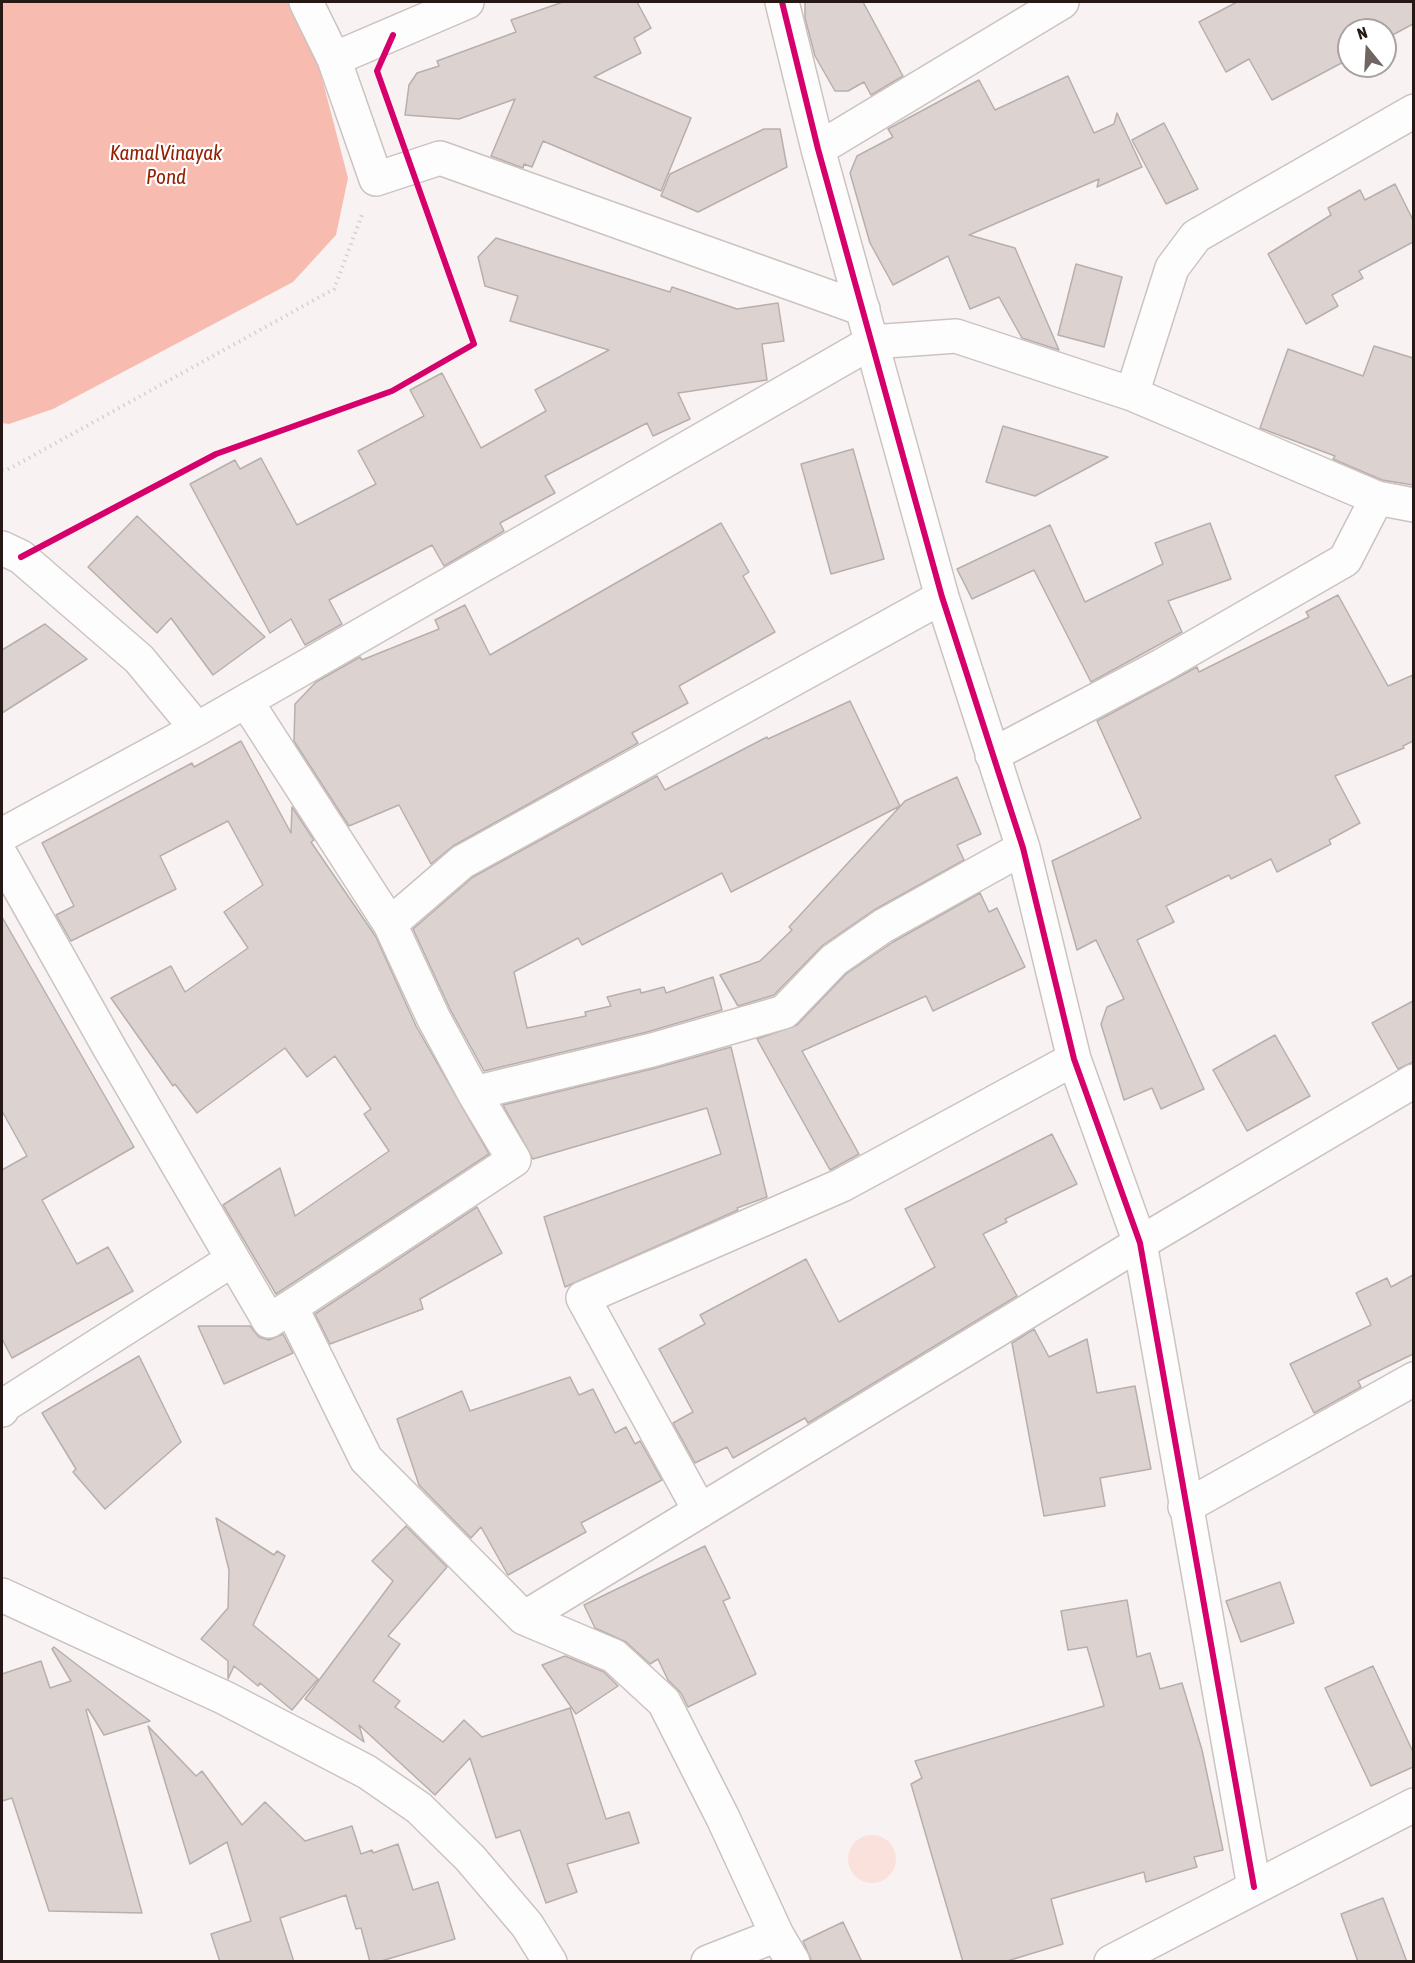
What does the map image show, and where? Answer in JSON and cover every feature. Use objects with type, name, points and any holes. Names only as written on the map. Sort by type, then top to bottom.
[{"type":"street","points":[[306,2],[334,59],[376,179],[440,158],[863,309]]},
{"type":"street","points":[[334,59],[467,2]]},
{"type":"street","points":[[782,2],[818,149],[942,597],[1023,848],[1074,1059],[1140,1243],[1254,1887]]},
{"type":"street","points":[[818,149],[1062,2]]},
{"type":"street","points":[[1132,394],[1172,268],[1196,236],[1413,111]]},
{"type":"street","points":[[2,835],[197,729],[872,342],[956,336],[1132,394],[1377,498],[1413,505]]},
{"type":"street","points":[[992,755],[1161,666],[1346,560],[1377,498]]},
{"type":"street","points":[[2,548],[21,557],[139,660],[197,729]]},
{"type":"street","points":[[390,924],[462,862],[942,597]]},
{"type":"street","points":[[2,857],[269,1321],[514,1160],[433,1017],[390,924],[246,700]]},
{"type":"street","points":[[474,1093],[652,1050],[784,1012],[844,953],[883,926],[1023,848]]},
{"type":"street","points":[[700,1512],[583,1298],[842,1185],[1074,1059]]},
{"type":"street","points":[[524,1618],[1140,1243],[1413,1082]]},
{"type":"street","points":[[2,1406],[232,1260]]},
{"type":"street","points":[[291,1307],[366,1459],[524,1618],[614,1656],[664,1702],[785,1948],[708,1962]]},
{"type":"street","points":[[1185,1507],[1413,1379]]},
{"type":"street","points":[[2,1595],[225,1698],[367,1772],[419,1808],[470,1858],[527,1925],[550,1962]]},
{"type":"street","points":[[1110,1962],[1413,1805]]},
{"type":"path","points":[[2,470],[8,470],[334,289],[376,179]]},
{"type":"shaded area","points":[[872,1835],[889,1842],[896,1859],[889,1876],[872,1883],[855,1876],[848,1859],[855,1842]]},
{"type":"water","name":"KamalVinayak Pond","points":[[2,2],[289,2],[318,63],[348,178],[336,235],[293,282],[53,409],[9,424],[2,423]]},
{"type":"building","points":[[563,2],[637,2],[651,28],[634,38],[641,53],[594,77],[691,118],[661,191],[543,141],[532,167],[524,164],[523,168],[491,156],[515,99],[459,119],[405,115],[409,85],[417,73],[439,66],[437,61],[516,32],[511,20]]},
{"type":"building","points":[[805,2],[863,2],[903,76],[871,95],[864,82],[848,91],[835,91],[815,56],[805,18]]},
{"type":"building","points":[[1237,2],[1413,2],[1413,24],[1397,33],[1397,18],[1337,18],[1337,65],[1272,100],[1249,59],[1226,72],[1199,22]]},
{"type":"building","points":[[1068,76],[1094,133],[1114,124],[1117,113],[1142,167],[1097,187],[1099,179],[969,235],[1015,248],[1059,350],[1022,338],[999,297],[970,309],[948,256],[893,285],[870,243],[850,173],[857,156],[893,137],[888,129],[979,80],[995,110]]},
{"type":"building","points":[[1164,123],[1198,189],[1166,204],[1132,140]]},
{"type":"building","points":[[764,129],[780,129],[787,167],[698,212],[661,196],[670,174]]},
{"type":"building","points":[[1395,184],[1413,220],[1413,242],[1359,271],[1363,278],[1332,295],[1338,306],[1306,324],[1268,254],[1331,215],[1328,208],[1360,190],[1365,200]]},
{"type":"building","points":[[496,238],[670,292],[672,287],[737,309],[778,303],[784,341],[762,344],[767,380],[678,393],[690,419],[653,436],[647,423],[545,476],[555,493],[500,523],[504,531],[444,566],[432,545],[329,600],[342,624],[305,645],[291,619],[270,633],[190,484],[235,460],[240,469],[261,458],[297,525],[376,484],[358,451],[424,416],[410,390],[442,373],[481,448],[546,411],[535,390],[609,350],[510,321],[518,296],[485,286],[478,257]]},
{"type":"building","points":[[1076,264],[1122,277],[1104,347],[1058,335]]},
{"type":"building","points":[[1374,346],[1413,358],[1413,485],[1382,480],[1333,459],[1335,456],[1260,428],[1288,349],[1363,376]]},
{"type":"building","points":[[1003,426],[1108,457],[1035,496],[986,482]]},
{"type":"building","points":[[853,449],[884,559],[831,574],[801,464]]},
{"type":"building","points":[[137,516],[265,637],[213,675],[171,618],[157,633],[88,567]]},
{"type":"building","points":[[721,523],[749,572],[743,576],[775,632],[679,686],[688,703],[632,733],[638,743],[453,846],[431,864],[399,805],[349,826],[294,741],[295,704],[316,682],[360,657],[362,660],[439,629],[435,620],[465,605],[490,655]]},
{"type":"building","points":[[1210,523],[1231,579],[1168,601],[1182,632],[1091,682],[1034,570],[972,599],[957,569],[1050,525],[1085,602],[1163,564],[1155,543]]},
{"type":"building","points":[[1338,595],[1388,686],[1413,675],[1413,741],[1403,746],[1404,748],[1335,776],[1360,823],[1329,840],[1331,844],[1277,872],[1271,859],[1231,879],[1229,875],[1166,906],[1174,922],[1137,940],[1204,1089],[1161,1109],[1152,1088],[1124,1100],[1101,1024],[1107,1007],[1124,999],[1096,940],[1077,950],[1052,861],[1141,818],[1097,721],[1197,667],[1199,672],[1309,617],[1306,612]]},
{"type":"building","points":[[45,624],[87,659],[2,713],[2,650]]},
{"type":"building","points":[[850,701],[900,806],[731,892],[722,873],[582,945],[578,938],[514,972],[527,1028],[586,1016],[585,1012],[611,1006],[607,997],[640,989],[641,993],[664,987],[666,993],[713,977],[722,1010],[647,1032],[484,1071],[450,1009],[413,929],[473,877],[657,776],[665,790],[767,737],[768,739]]},
{"type":"building","points":[[241,741],[291,833],[292,807],[314,840],[311,842],[376,937],[416,1026],[489,1154],[276,1294],[223,1205],[280,1168],[295,1216],[389,1151],[364,1114],[371,1109],[335,1056],[307,1077],[285,1048],[197,1113],[175,1084],[173,1086],[111,998],[171,966],[185,992],[248,948],[224,912],[263,885],[228,821],[160,856],[176,889],[71,941],[56,915],[74,906],[42,843],[192,763],[194,767]]},
{"type":"building","points":[[957,777],[981,834],[957,845],[964,860],[874,910],[823,945],[774,995],[738,1006],[720,975],[760,961],[792,930],[789,927],[905,801]]},
{"type":"building","points":[[980,893],[989,912],[997,908],[1025,967],[933,1011],[926,996],[802,1051],[859,1154],[830,1170],[757,1039],[797,1025],[846,974],[893,942]]},
{"type":"building","points":[[2,917],[134,1147],[42,1200],[77,1264],[108,1247],[133,1291],[12,1358],[2,1339],[2,1170],[27,1156],[2,1111]]},
{"type":"building","points":[[1413,1001],[1413,1062],[1398,1069],[1372,1023]]},
{"type":"building","points":[[1275,1035],[1310,1096],[1247,1131],[1213,1070]]},
{"type":"building","points":[[731,1047],[767,1197],[737,1208],[738,1210],[565,1287],[544,1217],[721,1154],[707,1108],[533,1159],[503,1105],[656,1068]]},
{"type":"building","points":[[1052,1134],[1077,1184],[1005,1219],[1007,1222],[983,1234],[1017,1296],[808,1423],[805,1418],[733,1458],[727,1447],[695,1463],[673,1423],[693,1412],[659,1349],[705,1324],[700,1315],[806,1259],[839,1322],[935,1267],[905,1209]]},
{"type":"building","points":[[477,1207],[502,1253],[420,1299],[423,1309],[330,1344],[315,1314]]},
{"type":"building","points":[[1413,1275],[1413,1354],[1358,1381],[1361,1387],[1314,1413],[1290,1364],[1371,1325],[1356,1293],[1387,1278],[1391,1287]]},
{"type":"building","points":[[198,1326],[250,1326],[259,1337],[269,1340],[283,1334],[293,1353],[224,1384]]},
{"type":"building","points":[[1034,1329],[1049,1357],[1087,1339],[1097,1393],[1135,1386],[1151,1469],[1100,1478],[1105,1506],[1044,1516],[1012,1343]]},
{"type":"building","points":[[139,1356],[181,1442],[105,1509],[73,1472],[76,1469],[42,1413]]},
{"type":"building","points":[[570,1377],[579,1395],[593,1389],[615,1433],[626,1427],[635,1444],[640,1441],[662,1480],[581,1523],[586,1532],[508,1575],[481,1527],[471,1538],[419,1485],[397,1419],[462,1391],[470,1411]]},
{"type":"building","points":[[216,1518],[274,1555],[277,1551],[285,1556],[253,1625],[318,1679],[292,1710],[260,1683],[258,1686],[234,1666],[228,1679],[228,1661],[201,1639],[228,1608],[229,1570]]},
{"type":"building","points":[[406,1526],[447,1567],[388,1636],[400,1644],[373,1681],[400,1701],[395,1707],[443,1742],[464,1720],[482,1737],[570,1708],[606,1819],[629,1812],[639,1843],[567,1864],[577,1892],[546,1903],[520,1830],[496,1838],[470,1758],[435,1795],[359,1725],[364,1742],[305,1699],[393,1581],[372,1561]]},
{"type":"building","points":[[705,1546],[730,1598],[723,1601],[756,1674],[688,1707],[681,1693],[668,1680],[658,1659],[650,1664],[626,1642],[595,1628],[584,1605]]},
{"type":"building","points":[[1280,1582],[1294,1623],[1241,1642],[1226,1601]]},
{"type":"building","points":[[1127,1600],[1137,1657],[1150,1653],[1160,1689],[1182,1683],[1202,1750],[1223,1850],[1194,1857],[1197,1867],[1146,1882],[1144,1872],[1051,1899],[1063,1944],[1004,1962],[963,1962],[911,1784],[922,1778],[915,1761],[1104,1706],[1087,1647],[1068,1650],[1061,1611]]},
{"type":"building","points":[[54,1647],[150,1721],[104,1735],[88,1709],[86,1710],[142,1913],[49,1911],[12,1798],[2,1801],[2,1674],[41,1661],[50,1688],[71,1681],[52,1649]]},
{"type":"building","points":[[565,1656],[604,1672],[618,1686],[576,1714],[542,1665]]},
{"type":"building","points":[[1373,1666],[1413,1752],[1413,1767],[1371,1786],[1325,1688]]},
{"type":"building","points":[[148,1726],[196,1776],[202,1771],[242,1825],[265,1802],[305,1841],[352,1826],[361,1854],[372,1850],[373,1853],[398,1844],[413,1890],[438,1882],[455,1939],[378,1962],[370,1962],[361,1928],[356,1929],[346,1895],[280,1918],[294,1962],[220,1962],[211,1934],[251,1921],[227,1842],[190,1864]]},
{"type":"building","points":[[1383,1898],[1407,1962],[1358,1962],[1341,1914]]},
{"type":"building","points":[[843,1922],[862,1962],[812,1962],[803,1941]]},
{"type":"cycle path","points":[[782,2],[818,149],[942,597],[1023,848],[1074,1059],[1140,1243],[1254,1887]]},
{"type":"cycle path","points":[[21,557],[216,454],[392,391],[474,344],[377,71],[393,35]]}]
